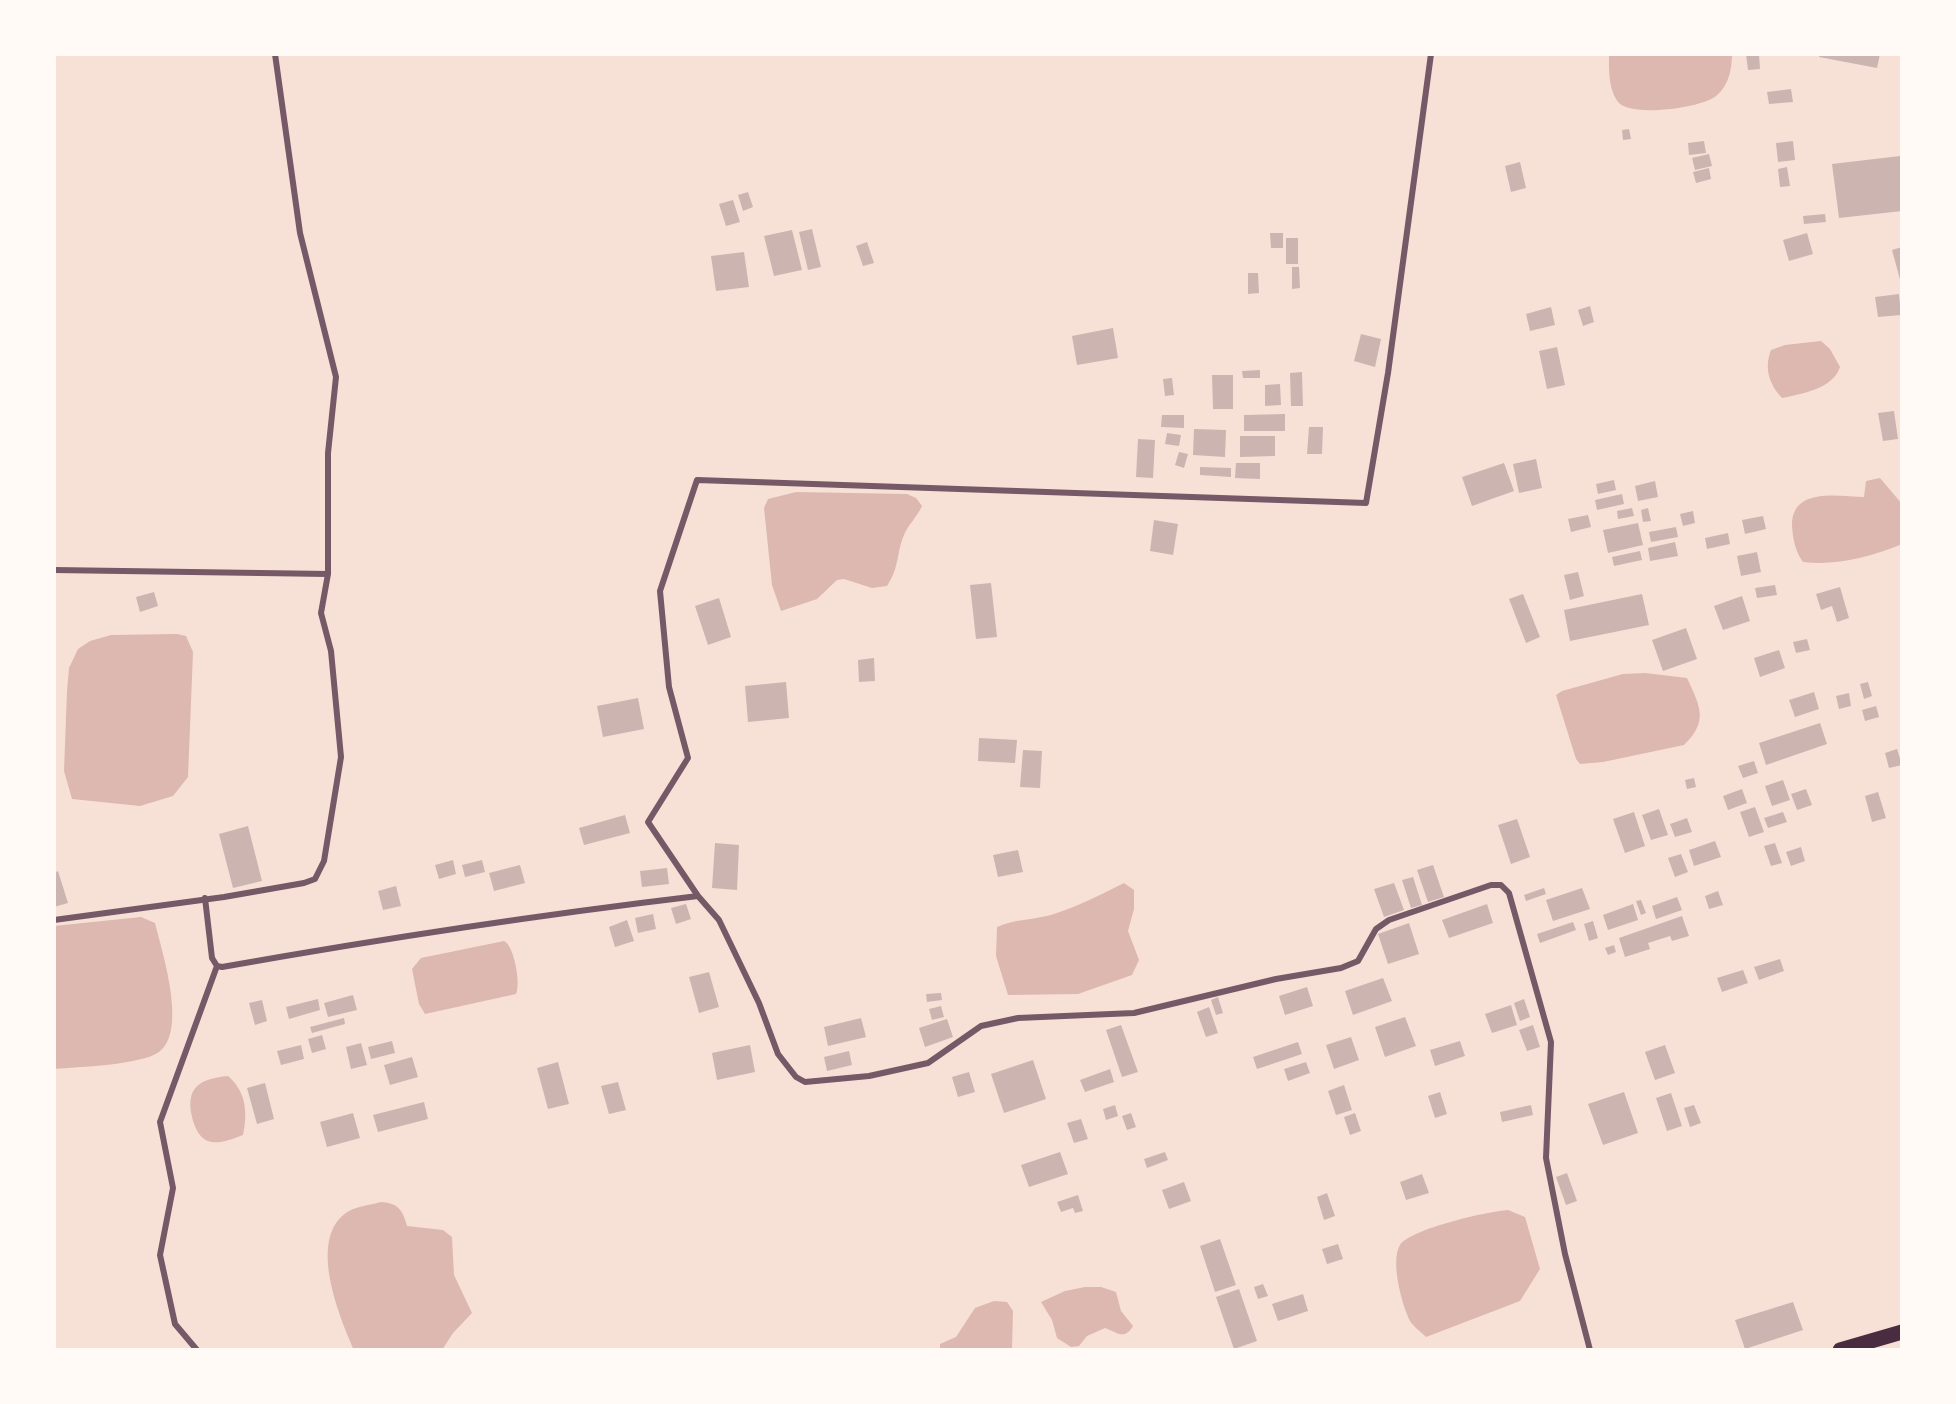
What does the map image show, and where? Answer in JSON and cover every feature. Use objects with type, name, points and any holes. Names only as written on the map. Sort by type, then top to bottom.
[{"type":"highway","points":[[1840,1350],[1902,1332]]},
{"type":"street","points":[[54,920],[224,897],[315,879],[324,861],[341,757],[331,651],[321,620],[328,574],[328,453],[336,377],[300,233],[275,54]]},
{"type":"street","points":[[1431,54],[1393,338],[1366,503],[697,480],[660,591],[669,687],[688,758],[648,822],[698,896],[719,920],[759,1003],[778,1054],[795,1077],[805,1082],[869,1076],[928,1063],[981,1026],[1018,1018],[1134,1013],[1276,979],[1341,968],[1358,961],[1376,929],[1389,920],[1491,885],[1502,885],[1509,893],[1551,1042],[1546,1158],[1565,1254],[1590,1350]]},
{"type":"street","points":[[54,570],[328,574]]},
{"type":"street","points":[[217,966],[519,918],[698,896]]},
{"type":"street","points":[[205,898],[212,958],[217,966]]},
{"type":"street","points":[[197,1350],[175,1324],[160,1255],[173,1188],[160,1122],[217,966]]},
{"type":"shaded area","points":[[1609,54],[1732,54],[1726,84],[1713,98],[1680,108],[1637,110],[1626,107],[1615,98],[1609,73]]},
{"type":"shaded area","points":[[1821,341],[1830,349],[1840,367],[1836,374],[1831,381],[1816,389],[1782,398],[1769,376],[1768,363],[1771,350],[1785,345]]},
{"type":"shaded area","points":[[1880,478],[1902,504],[1902,544],[1853,559],[1828,563],[1803,562],[1795,545],[1792,526],[1794,514],[1799,505],[1807,499],[1830,495],[1864,497],[1866,481]]},
{"type":"shaded area","points":[[796,492],[907,494],[916,498],[922,506],[904,535],[894,572],[887,586],[872,588],[844,579],[837,580],[817,599],[781,611],[772,585],[764,508],[768,499]]},
{"type":"shaded area","points":[[177,634],[186,636],[193,652],[188,777],[173,796],[140,806],[72,799],[64,771],[67,691],[69,668],[78,649],[90,641],[111,635]]},
{"type":"shaded area","points":[[1645,673],[1687,678],[1696,697],[1700,713],[1697,728],[1692,736],[1684,745],[1603,762],[1580,764],[1576,759],[1556,695],[1562,691],[1623,674]]},
{"type":"shaded area","points":[[1124,883],[1134,890],[1134,909],[1128,931],[1139,960],[1132,975],[1078,994],[1008,995],[996,956],[997,927],[1010,922],[1061,912]]},
{"type":"shaded area","points":[[141,917],[155,923],[167,971],[172,1027],[167,1042],[159,1052],[138,1060],[109,1065],[54,1069],[54,926]]},
{"type":"shaded area","points":[[504,941],[511,950],[516,965],[518,982],[516,994],[425,1014],[419,1004],[412,969],[421,958]]},
{"type":"shaded area","points":[[228,1076],[242,1095],[245,1111],[243,1135],[225,1141],[210,1142],[195,1127],[190,1106],[191,1098],[193,1091],[203,1082]]},
{"type":"shaded area","points":[[381,1202],[399,1208],[407,1226],[443,1230],[452,1237],[454,1275],[472,1313],[453,1333],[442,1350],[354,1350],[334,1298],[328,1257],[330,1238],[336,1223],[349,1211]]},
{"type":"shaded area","points":[[1508,1210],[1525,1217],[1540,1269],[1520,1301],[1426,1337],[1410,1321],[1404,1305],[1396,1261],[1400,1245],[1418,1233],[1434,1227],[1468,1217]]},
{"type":"shaded area","points":[[1101,1287],[1116,1292],[1121,1311],[1133,1326],[1130,1331],[1120,1334],[1105,1328],[1087,1336],[1079,1346],[1071,1347],[1057,1338],[1052,1320],[1041,1302],[1065,1291]]},
{"type":"shaded area","points":[[994,1301],[1007,1302],[1013,1311],[1012,1350],[940,1350],[940,1344],[956,1337],[975,1308]]},
{"type":"building","points":[[1746,54],[1759,54],[1760,69],[1748,70]]},
{"type":"building","points":[[1820,54],[1880,54],[1877,68],[1819,57]]},
{"type":"building","points":[[1791,89],[1793,102],[1769,104],[1767,92]]},
{"type":"building","points":[[1629,129],[1631,139],[1623,140],[1622,130]]},
{"type":"building","points":[[1704,141],[1706,153],[1689,155],[1688,143]]},
{"type":"building","points":[[1793,141],[1795,160],[1778,162],[1776,143]]},
{"type":"building","points":[[1709,154],[1712,166],[1695,170],[1692,158]]},
{"type":"building","points":[[1900,156],[1902,211],[1839,218],[1832,164]]},
{"type":"building","points":[[1520,162],[1526,188],[1511,192],[1505,166]]},
{"type":"building","points":[[1787,167],[1790,186],[1780,187],[1778,169]]},
{"type":"building","points":[[1709,168],[1711,179],[1696,183],[1693,172]]},
{"type":"building","points":[[748,192],[753,207],[743,211],[738,195]]},
{"type":"building","points":[[733,200],[740,222],[726,226],[719,204]]},
{"type":"building","points":[[1825,214],[1826,222],[1804,224],[1803,216]]},
{"type":"building","points":[[812,229],[821,267],[808,270],[799,232]]},
{"type":"building","points":[[792,230],[802,270],[774,276],[764,236]]},
{"type":"building","points":[[1270,233],[1283,233],[1283,248],[1271,248]]},
{"type":"building","points":[[1807,233],[1813,254],[1789,261],[1783,240]]},
{"type":"building","points":[[1286,238],[1298,238],[1298,264],[1286,264]]},
{"type":"building","points":[[867,242],[874,263],[863,266],[856,246]]},
{"type":"building","points":[[1902,247],[1902,283],[1901,283],[1892,250]]},
{"type":"building","points":[[744,252],[749,287],[716,291],[711,256]]},
{"type":"building","points":[[1292,267],[1299,267],[1300,288],[1292,289]]},
{"type":"building","points":[[1248,273],[1258,273],[1259,293],[1248,294]]},
{"type":"building","points":[[1899,294],[1901,315],[1878,317],[1875,297]]},
{"type":"building","points":[[1590,306],[1594,322],[1583,326],[1578,310]]},
{"type":"building","points":[[1551,307],[1555,325],[1530,331],[1526,314]]},
{"type":"building","points":[[1113,328],[1118,358],[1077,365],[1072,336]]},
{"type":"building","points":[[1361,334],[1381,339],[1375,367],[1354,361]]},
{"type":"building","points":[[1557,347],[1565,385],[1547,389],[1539,351]]},
{"type":"building","points":[[1260,370],[1260,378],[1243,378],[1242,371]]},
{"type":"building","points":[[1302,372],[1303,406],[1291,406],[1290,373]]},
{"type":"building","points":[[1212,375],[1233,375],[1233,409],[1213,409]]},
{"type":"building","points":[[1172,378],[1174,395],[1165,396],[1163,379]]},
{"type":"building","points":[[1280,384],[1281,405],[1265,406],[1265,385]]},
{"type":"building","points":[[1894,411],[1898,439],[1883,441],[1878,413]]},
{"type":"building","points":[[1285,414],[1285,431],[1244,431],[1244,415]]},
{"type":"building","points":[[1162,415],[1184,415],[1184,428],[1161,427]]},
{"type":"building","points":[[1309,427],[1323,427],[1322,454],[1307,454]]},
{"type":"building","points":[[1194,429],[1226,430],[1225,457],[1193,455]]},
{"type":"building","points":[[1167,433],[1181,435],[1179,446],[1165,444]]},
{"type":"building","points":[[1240,436],[1275,436],[1275,456],[1240,457]]},
{"type":"building","points":[[1138,439],[1155,440],[1153,478],[1136,477]]},
{"type":"building","points":[[1179,452],[1188,454],[1184,468],[1175,465]]},
{"type":"building","points":[[1536,459],[1542,488],[1519,493],[1513,464]]},
{"type":"building","points":[[1236,463],[1260,463],[1260,479],[1235,478]]},
{"type":"building","points":[[1504,463],[1514,491],[1472,506],[1462,477]]},
{"type":"building","points":[[1200,467],[1231,468],[1231,477],[1200,475]]},
{"type":"building","points":[[1614,480],[1616,490],[1598,494],[1596,484]]},
{"type":"building","points":[[1655,481],[1658,497],[1638,501],[1635,486]]},
{"type":"building","points":[[1622,494],[1624,504],[1597,510],[1595,500]]},
{"type":"building","points":[[1632,508],[1634,516],[1618,519],[1617,511]]},
{"type":"building","points":[[1648,508],[1651,521],[1643,522],[1641,510]]},
{"type":"building","points":[[1693,511],[1695,523],[1683,526],[1680,514]]},
{"type":"building","points":[[1588,515],[1591,527],[1571,532],[1568,519]]},
{"type":"building","points":[[1763,516],[1766,529],[1745,534],[1742,520]]},
{"type":"building","points":[[1154,520],[1178,524],[1173,555],[1150,551]]},
{"type":"building","points":[[1638,523],[1643,545],[1608,553],[1603,530]]},
{"type":"building","points":[[1676,527],[1678,537],[1651,542],[1649,532]]},
{"type":"building","points":[[1728,533],[1730,544],[1707,549],[1705,538]]},
{"type":"building","points":[[1675,542],[1678,556],[1650,561],[1648,548]]},
{"type":"building","points":[[1640,551],[1642,560],[1614,566],[1612,557]]},
{"type":"building","points":[[1757,552],[1761,572],[1741,576],[1737,556]]},
{"type":"building","points":[[1578,572],[1584,596],[1570,600],[1564,575]]},
{"type":"building","points":[[991,583],[997,637],[976,639],[970,585]]},
{"type":"building","points":[[1775,585],[1777,595],[1757,598],[1755,588]]},
{"type":"building","points":[[1840,587],[1849,618],[1837,622],[1832,606],[1821,610],[1816,594]]},
{"type":"building","points":[[154,592],[158,606],[140,612],[136,597]]},
{"type":"building","points":[[1523,594],[1540,637],[1526,643],[1509,599]]},
{"type":"building","points":[[1642,594],[1649,625],[1570,641],[1564,610]]},
{"type":"building","points":[[1742,596],[1750,621],[1723,630],[1714,606]]},
{"type":"building","points":[[719,598],[731,637],[708,645],[695,606]]},
{"type":"building","points":[[1686,628],[1697,659],[1663,671],[1652,640]]},
{"type":"building","points":[[1807,639],[1810,650],[1796,653],[1793,642]]},
{"type":"building","points":[[1779,650],[1785,668],[1760,677],[1754,658]]},
{"type":"building","points":[[874,658],[875,681],[859,682],[858,660]]},
{"type":"building","points":[[786,682],[789,718],[748,722],[745,686]]},
{"type":"building","points":[[1868,682],[1872,696],[1864,699],[1860,684]]},
{"type":"building","points":[[1814,692],[1819,709],[1795,717],[1789,700]]},
{"type":"building","points":[[1849,693],[1851,706],[1839,709],[1836,696]]},
{"type":"building","points":[[638,698],[644,729],[603,737],[597,706]]},
{"type":"building","points":[[1876,706],[1879,717],[1865,721],[1862,710]]},
{"type":"building","points":[[1820,723],[1827,744],[1766,765],[1759,743]]},
{"type":"building","points":[[979,738],[1017,740],[1015,763],[978,761]]},
{"type":"building","points":[[1897,749],[1902,765],[1889,768],[1885,753]]},
{"type":"building","points":[[1023,750],[1042,751],[1040,788],[1020,787]]},
{"type":"building","points":[[1754,761],[1758,773],[1743,778],[1738,766]]},
{"type":"building","points":[[1694,778],[1696,787],[1687,789],[1685,780]]},
{"type":"building","points":[[1783,780],[1790,800],[1772,806],[1765,786]]},
{"type":"building","points":[[1742,789],[1747,803],[1728,810],[1723,796]]},
{"type":"building","points":[[1806,789],[1812,805],[1797,810],[1791,794]]},
{"type":"building","points":[[1878,792],[1886,818],[1872,822],[1865,796]]},
{"type":"building","points":[[1755,807],[1764,832],[1749,837],[1740,812]]},
{"type":"building","points":[[1659,809],[1668,835],[1651,840],[1642,815]]},
{"type":"building","points":[[1634,812],[1645,846],[1625,853],[1613,819]]},
{"type":"building","points":[[1783,812],[1787,822],[1768,828],[1764,818]]},
{"type":"building","points":[[625,815],[630,833],[584,845],[579,828]]},
{"type":"building","points":[[1687,818],[1692,832],[1675,837],[1670,824]]},
{"type":"building","points":[[1517,819],[1530,857],[1511,864],[1498,825]]},
{"type":"building","points":[[248,826],[262,881],[233,888],[219,834]]},
{"type":"building","points":[[1715,841],[1721,857],[1694,866],[1689,850]]},
{"type":"building","points":[[715,843],[739,845],[737,890],[712,888]]},
{"type":"building","points":[[1775,843],[1782,863],[1771,866],[1764,846]]},
{"type":"building","points":[[1801,847],[1805,861],[1791,866],[1786,852]]},
{"type":"building","points":[[1018,850],[1023,872],[998,877],[993,855]]},
{"type":"building","points":[[1681,854],[1688,872],[1675,877],[1668,858]]},
{"type":"building","points":[[453,860],[456,874],[439,879],[435,865]]},
{"type":"building","points":[[482,860],[485,872],[465,877],[462,865]]},
{"type":"building","points":[[520,865],[525,883],[494,891],[489,873]]},
{"type":"building","points":[[1433,865],[1444,897],[1428,902],[1417,870]]},
{"type":"building","points":[[667,868],[669,884],[642,887],[640,871]]},
{"type":"building","points":[[58,871],[68,903],[54,907],[54,873]]},
{"type":"building","points":[[1413,877],[1422,905],[1411,908],[1402,880]]},
{"type":"building","points":[[1394,883],[1404,910],[1384,917],[1374,889]]},
{"type":"building","points":[[396,886],[401,906],[383,910],[378,891]]},
{"type":"building","points":[[1544,888],[1546,894],[1526,901],[1524,895]]},
{"type":"building","points":[[1582,888],[1590,909],[1553,921],[1546,900]]},
{"type":"building","points":[[1718,891],[1723,905],[1709,909],[1705,896]]},
{"type":"building","points":[[1677,897],[1682,910],[1656,919],[1652,906]]},
{"type":"building","points":[[1641,900],[1646,913],[1641,915],[1636,901]]},
{"type":"building","points":[[686,904],[691,919],[676,924],[671,908]]},
{"type":"building","points":[[1487,904],[1493,923],[1449,938],[1442,920]]},
{"type":"building","points":[[1633,904],[1638,920],[1608,930],[1603,915]]},
{"type":"building","points":[[653,914],[656,929],[638,933],[635,918]]},
{"type":"building","points":[[1682,916],[1689,936],[1672,941],[1670,936],[1648,943],[1650,949],[1625,957],[1619,938]]},
{"type":"building","points":[[627,920],[634,941],[615,947],[609,927]]},
{"type":"building","points":[[1593,921],[1598,938],[1589,941],[1584,924]]},
{"type":"building","points":[[1573,922],[1576,930],[1540,943],[1537,934]]},
{"type":"building","points":[[1409,923],[1419,954],[1388,964],[1378,934]]},
{"type":"building","points":[[1614,945],[1616,952],[1608,955],[1605,948]]},
{"type":"building","points":[[1780,959],[1784,971],[1759,980],[1754,967]]},
{"type":"building","points":[[1743,970],[1748,983],[1722,992],[1717,978]]},
{"type":"building","points":[[709,972],[719,1007],[699,1013],[689,977]]},
{"type":"building","points":[[1383,978],[1392,1001],[1353,1015],[1345,991]]},
{"type":"building","points":[[1307,987],[1313,1006],[1285,1015],[1279,996]]},
{"type":"building","points":[[941,993],[942,1000],[927,1002],[926,994]]},
{"type":"building","points":[[353,995],[357,1010],[328,1017],[324,1003]]},
{"type":"building","points":[[1218,997],[1223,1013],[1216,1015],[1211,1000]]},
{"type":"building","points":[[318,999],[320,1010],[289,1019],[286,1007]]},
{"type":"building","points":[[1524,999],[1530,1017],[1520,1021],[1514,1003]]},
{"type":"building","points":[[262,1000],[267,1021],[255,1025],[249,1003]]},
{"type":"building","points":[[1511,1005],[1517,1025],[1492,1033],[1485,1014]]},
{"type":"building","points":[[941,1006],[944,1017],[932,1020],[929,1009]]},
{"type":"building","points":[[1209,1007],[1218,1033],[1206,1037],[1197,1012]]},
{"type":"building","points":[[1405,1017],[1416,1046],[1385,1057],[1375,1027]]},
{"type":"building","points":[[344,1018],[345,1024],[312,1033],[310,1027]]},
{"type":"building","points":[[861,1018],[866,1037],[828,1046],[824,1027]]},
{"type":"building","points":[[947,1019],[953,1037],[925,1047],[919,1028]]},
{"type":"building","points":[[1121,1025],[1138,1072],[1122,1077],[1106,1030]]},
{"type":"building","points":[[1533,1025],[1540,1047],[1527,1051],[1519,1030]]},
{"type":"building","points":[[322,1035],[326,1049],[312,1053],[308,1039]]},
{"type":"building","points":[[1351,1037],[1359,1060],[1334,1069],[1326,1045]]},
{"type":"building","points":[[392,1041],[395,1053],[371,1059],[368,1047]]},
{"type":"building","points":[[1460,1041],[1465,1056],[1435,1066],[1430,1050]]},
{"type":"building","points":[[1298,1042],[1302,1054],[1257,1069],[1253,1057]]},
{"type":"building","points":[[361,1043],[367,1065],[351,1069],[346,1047]]},
{"type":"building","points":[[301,1045],[304,1059],[281,1065],[277,1051]]},
{"type":"building","points":[[750,1045],[755,1072],[717,1080],[712,1053]]},
{"type":"building","points":[[1665,1045],[1675,1073],[1655,1080],[1645,1052]]},
{"type":"building","points":[[849,1051],[852,1065],[827,1071],[824,1057]]},
{"type":"building","points":[[412,1057],[418,1077],[390,1085],[384,1065]]},
{"type":"building","points":[[1033,1060],[1046,1099],[1004,1113],[991,1074]]},
{"type":"building","points":[[558,1062],[569,1104],[548,1109],[537,1068]]},
{"type":"building","points":[[1306,1062],[1310,1073],[1288,1081],[1284,1069]]},
{"type":"building","points":[[1110,1069],[1114,1082],[1085,1092],[1080,1080]]},
{"type":"building","points":[[969,1072],[975,1092],[958,1097],[952,1077]]},
{"type":"building","points":[[618,1082],[626,1110],[609,1114],[601,1086]]},
{"type":"building","points":[[265,1083],[274,1119],[257,1124],[247,1088]]},
{"type":"building","points":[[1344,1085],[1352,1110],[1336,1115],[1328,1091]]},
{"type":"building","points":[[1440,1092],[1447,1114],[1435,1118],[1428,1096]]},
{"type":"building","points":[[1624,1092],[1638,1133],[1603,1145],[1588,1104]]},
{"type":"building","points":[[1671,1093],[1682,1126],[1667,1131],[1656,1098]]},
{"type":"building","points":[[424,1102],[428,1119],[378,1132],[373,1115]]},
{"type":"building","points":[[1115,1105],[1118,1116],[1106,1120],[1103,1109]]},
{"type":"building","points":[[1531,1105],[1533,1115],[1502,1122],[1500,1112]]},
{"type":"building","points":[[1694,1105],[1701,1123],[1690,1127],[1684,1108]]},
{"type":"building","points":[[353,1113],[360,1138],[327,1147],[320,1122]]},
{"type":"building","points":[[1131,1113],[1136,1127],[1127,1130],[1122,1116]]},
{"type":"building","points":[[1355,1113],[1361,1131],[1350,1135],[1344,1117]]},
{"type":"building","points":[[1081,1119],[1088,1139],[1074,1143],[1067,1123]]},
{"type":"building","points":[[1060,1152],[1068,1174],[1029,1187],[1021,1165]]},
{"type":"building","points":[[1165,1152],[1168,1160],[1147,1168],[1144,1159]]},
{"type":"building","points":[[1567,1173],[1577,1201],[1566,1205],[1556,1177]]},
{"type":"building","points":[[1422,1174],[1429,1193],[1406,1200],[1400,1182]]},
{"type":"building","points":[[1184,1182],[1191,1201],[1169,1209],[1162,1190]]},
{"type":"building","points":[[1327,1193],[1335,1216],[1324,1220],[1317,1197]]},
{"type":"building","points":[[1078,1195],[1083,1211],[1075,1213],[1073,1208],[1061,1212],[1057,1202]]},
{"type":"building","points":[[1220,1239],[1236,1285],[1215,1292],[1200,1246]]},
{"type":"building","points":[[1338,1244],[1343,1259],[1327,1264],[1322,1249]]},
{"type":"building","points":[[1263,1284],[1268,1296],[1258,1299],[1254,1287]]},
{"type":"building","points":[[1239,1289],[1257,1341],[1234,1349],[1216,1297]]},
{"type":"building","points":[[1303,1294],[1308,1311],[1278,1321],[1272,1304]]},
{"type":"building","points":[[1793,1302],[1803,1330],[1745,1349],[1735,1320]]}]
